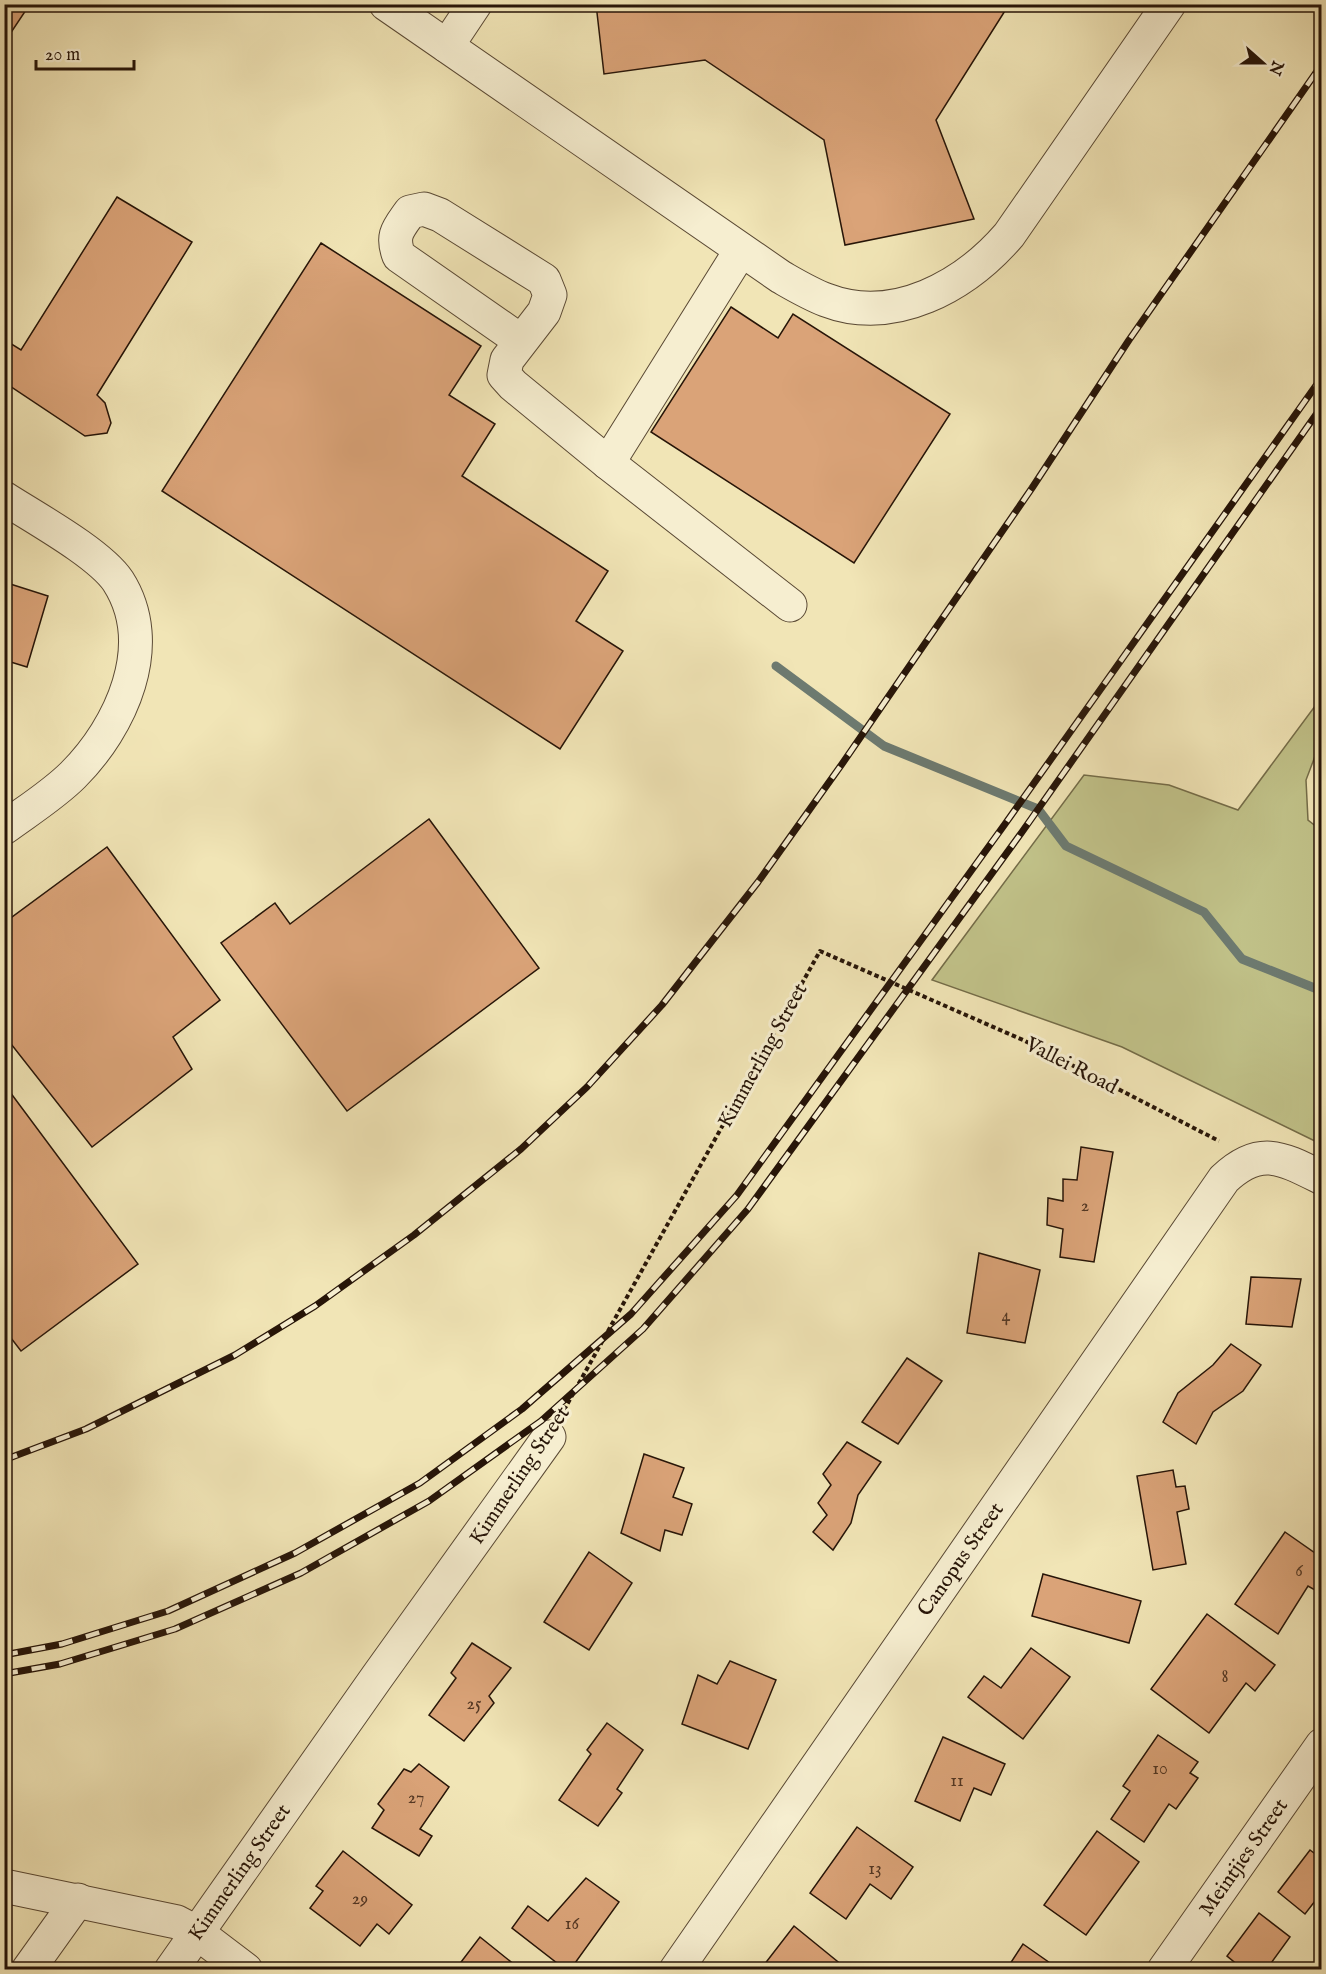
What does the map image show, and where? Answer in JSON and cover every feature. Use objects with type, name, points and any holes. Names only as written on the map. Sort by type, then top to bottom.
[{"type":"street","points":[[386,4],[804,290],[827,301],[855,307],[914,302],[943,290],[970,273],[993,253],[1009,235],[1169,4]]},
{"type":"street","points":[[447,46],[475,4]]},
{"type":"street","points":[[521,341],[399,256],[394,243],[397,230],[410,212],[424,209],[440,215],[544,280],[550,295],[544,312],[507,360],[504,375],[513,385],[608,463],[790,605]]},
{"type":"street","points":[[608,463],[741,249]]},
{"type":"street","points":[[4,498],[91,555],[117,580],[129,603],[134,625],[135,651],[130,680],[120,710],[107,735],[92,754],[56,790],[4,828]]},
{"type":"street","points":[[1255,1159],[1276,1159],[1292,1163],[1322,1178]]},
{"type":"street","name":"Canopus Street","points":[[676,1970],[1213,1194],[1238,1166],[1255,1159]]},
{"type":"street","name":"Kimmerling Street","points":[[171,1970],[549,1437]]},
{"type":"street","name":"Meintjies Street","points":[[1164,1970],[1322,1745]]},
{"type":"street","points":[[4,1886],[177,1922],[196,1932],[246,1970]]},
{"type":"street","points":[[28,1970],[78,1900]]},
{"type":"path","name":"Vallei Road","points":[[820,951],[1023,1040],[1255,1159]]},
{"type":"path","name":"Kimmerling Street","points":[[549,1437],[820,951]]},
{"type":"green space","points":[[1321,698],[1321,748],[1317,751],[1306,780],[1308,820],[1322,831],[1321,1144],[1122,1047],[932,980],[1084,775],[1169,785],[1238,810]]},
{"type":"building","points":[[4,4],[30,4],[4,43]]},
{"type":"building","points":[[596,4],[1017,4],[1008,6],[936,120],[974,219],[845,245],[824,140],[705,60],[604,74]]},
{"type":"building","points":[[117,197],[192,242],[97,395],[105,403],[111,423],[107,433],[85,436],[4,382],[4,346],[10,343],[21,350]]},
{"type":"building","points":[[321,243],[481,346],[449,395],[495,424],[462,476],[608,571],[576,621],[623,651],[560,749],[162,491]]},
{"type":"building","points":[[731,307],[778,338],[793,314],[950,414],[854,563],[651,432]]},
{"type":"building","points":[[4,582],[48,596],[27,667],[4,660]]},
{"type":"building","points":[[429,819],[539,968],[347,1111],[221,943],[275,903],[290,924]]},
{"type":"building","points":[[107,847],[220,1000],[173,1037],[192,1069],[92,1147],[4,1035],[4,923]]},
{"type":"building","points":[[4,1084],[138,1264],[21,1351],[4,1329]]},
{"type":"building","points":[[1081,1147],[1113,1152],[1094,1262],[1060,1257],[1063,1229],[1047,1225],[1048,1198],[1063,1201],[1063,1179],[1077,1180]]},
{"type":"building","points":[[979,1253],[1040,1270],[1025,1343],[967,1333]]},
{"type":"building","points":[[1251,1277],[1301,1279],[1292,1327],[1246,1324]]},
{"type":"building","points":[[1231,1344],[1261,1365],[1243,1391],[1213,1412],[1196,1444],[1163,1422],[1178,1393],[1213,1365]]},
{"type":"building","points":[[907,1358],[942,1381],[898,1444],[862,1422]]},
{"type":"building","points":[[847,1442],[881,1462],[858,1495],[851,1523],[833,1550],[813,1532],[827,1515],[818,1503],[831,1485],[823,1474]]},
{"type":"building","points":[[644,1454],[684,1468],[673,1497],[692,1504],[682,1535],[665,1530],[660,1551],[621,1533]]},
{"type":"building","points":[[1173,1470],[1176,1487],[1185,1486],[1189,1509],[1177,1512],[1186,1564],[1153,1570],[1137,1476]]},
{"type":"building","points":[[1285,1532],[1322,1558],[1322,1594],[1308,1586],[1278,1634],[1235,1604]]},
{"type":"building","points":[[589,1552],[632,1583],[589,1650],[544,1622]]},
{"type":"building","points":[[1043,1574],[1141,1601],[1129,1643],[1032,1616]]},
{"type":"building","points":[[1207,1614],[1275,1665],[1255,1691],[1246,1683],[1209,1733],[1151,1689]]},
{"type":"building","points":[[472,1643],[511,1668],[489,1696],[494,1703],[464,1741],[429,1715],[456,1678],[451,1673]]},
{"type":"building","points":[[1031,1648],[1070,1677],[1023,1739],[968,1697],[984,1676],[1001,1688]]},
{"type":"building","points":[[730,1661],[776,1680],[748,1749],[682,1724],[698,1675],[717,1684]]},
{"type":"building","points":[[607,1723],[643,1750],[617,1789],[622,1793],[598,1826],[559,1800],[591,1754],[587,1750]]},
{"type":"building","points":[[1158,1735],[1198,1762],[1190,1773],[1198,1778],[1176,1809],[1169,1804],[1144,1842],[1111,1819],[1130,1791],[1123,1786]]},
{"type":"building","points":[[943,1737],[1005,1764],[991,1795],[974,1788],[960,1821],[915,1801]]},
{"type":"building","points":[[419,1764],[449,1787],[420,1829],[432,1836],[419,1856],[372,1828],[384,1810],[378,1804],[404,1769],[411,1772]]},
{"type":"building","points":[[857,1827],[913,1867],[891,1899],[870,1884],[846,1919],[810,1893]]},
{"type":"building","points":[[1322,1827],[1322,1840],[1316,1836]]},
{"type":"building","points":[[1097,1831],[1139,1862],[1086,1935],[1044,1905]]},
{"type":"building","points":[[1310,1850],[1322,1859],[1322,1892],[1305,1914],[1278,1892]]},
{"type":"building","points":[[343,1851],[412,1905],[389,1934],[377,1924],[360,1946],[310,1908],[323,1891],[316,1886]]},
{"type":"building","points":[[586,1878],[619,1902],[570,1970],[566,1970],[512,1928],[528,1906],[548,1921]]},
{"type":"building","points":[[1259,1913],[1290,1937],[1266,1970],[1244,1970],[1227,1956]]},
{"type":"building","points":[[794,1926],[848,1970],[760,1970]]},
{"type":"building","points":[[480,1937],[521,1970],[455,1970]]},
{"type":"building","points":[[1023,1944],[1060,1970],[1006,1970]]},
{"type":"waterway","points":[[776,666],[884,746],[1038,809],[1066,846],[1204,912],[1242,959],[1322,991]]},
{"type":"railway","points":[[4,1460],[86,1429],[235,1355],[315,1306],[414,1235],[521,1149],[587,1087],[662,1005],[758,882],[1032,488],[1129,340],[1322,64]]},
{"type":"railway","points":[[4,1655],[62,1644],[168,1611],[295,1553],[420,1483],[522,1409],[631,1314],[737,1195],[1005,824],[1322,377]]},
{"type":"railway","points":[[4,1674],[60,1664],[175,1629],[301,1573],[429,1501],[541,1421],[643,1329],[748,1209],[1022,832],[1322,406]]}]
